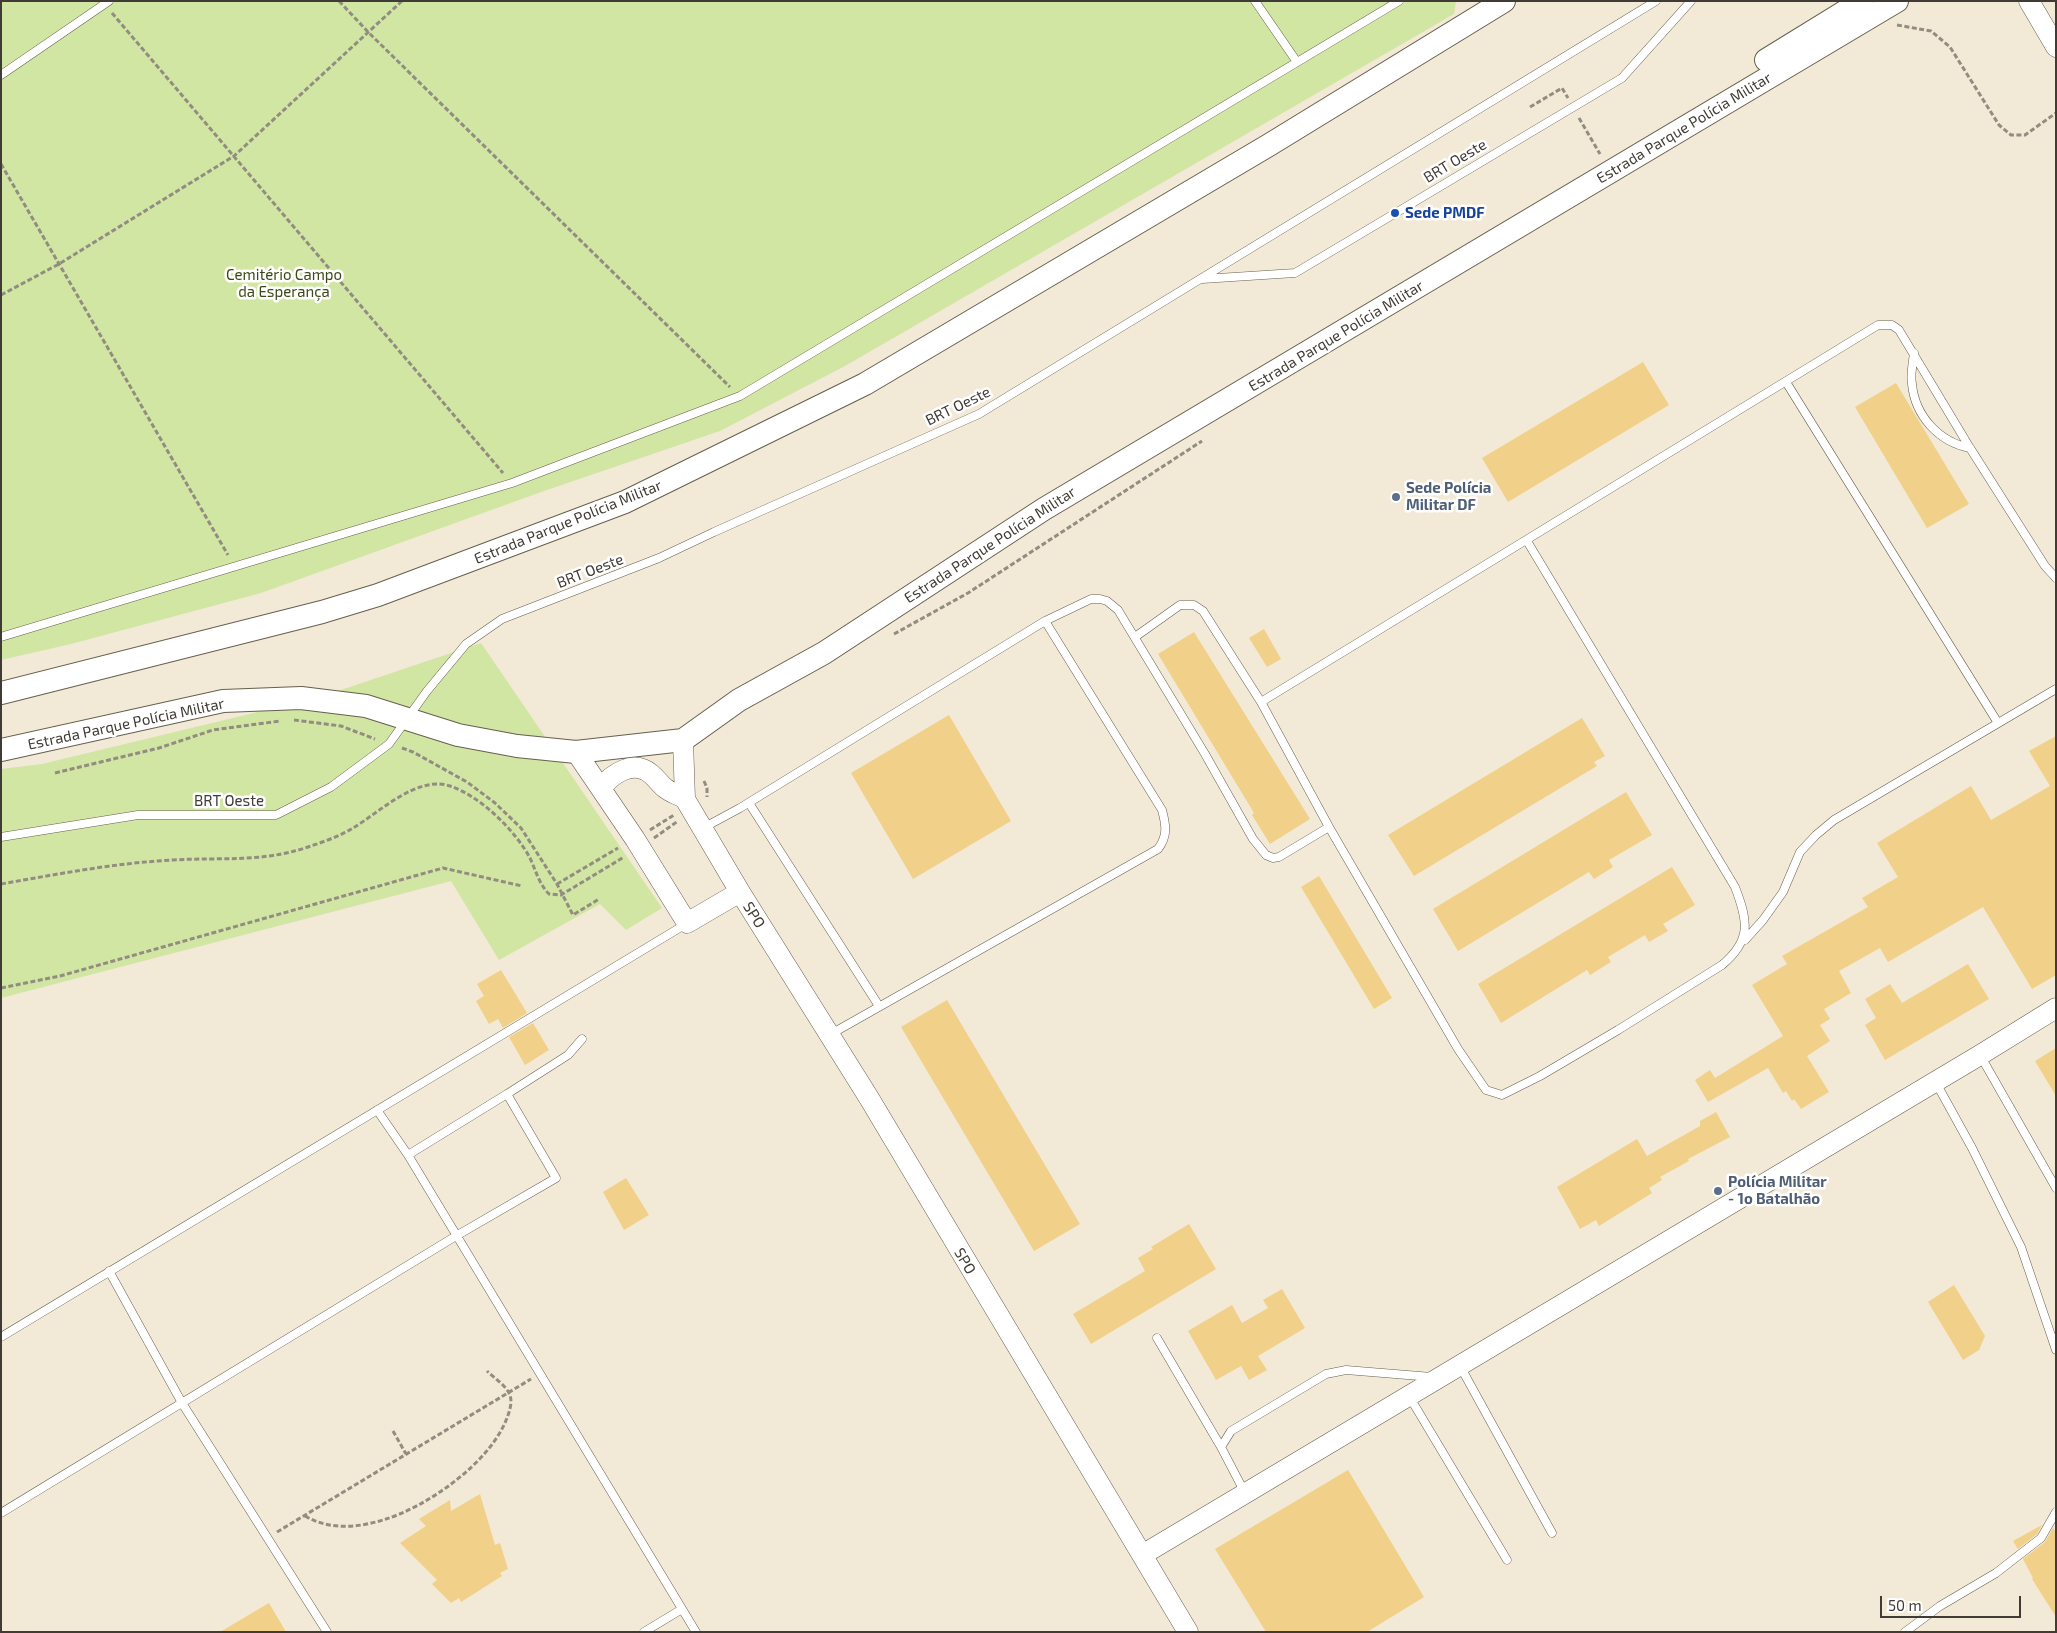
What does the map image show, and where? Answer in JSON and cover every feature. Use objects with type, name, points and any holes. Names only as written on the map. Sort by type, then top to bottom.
[{"type":"main road","name":"Estrada Parque Polícia Militar","points":[[1,693],[322,612],[378,596],[625,502],[865,384],[1269,145],[1484,7],[1504,1]]},
{"type":"main road","points":[[1672,135],[1684,117],[1696,107],[1756,66],[1862,1]]},
{"type":"main road","name":"Estrada Parque Polícia Militar","points":[[1,750],[224,701],[300,698],[366,706],[458,735],[517,746],[576,752],[683,740],[739,700],[824,653],[1044,509],[1897,1]]},
{"type":"street","points":[[2029,1],[2056,47]]},
{"type":"street","name":"SPO","points":[[683,740],[694,813],[740,892],[869,1098],[1188,1632]]},
{"type":"street","points":[[576,752],[635,839],[688,923]]},
{"type":"street","points":[[601,788],[609,778],[621,770],[636,768],[650,773],[694,813]]},
{"type":"street","name":"SPO","points":[[688,923],[740,892]]},
{"type":"street","points":[[1142,1555],[2056,1008]]},
{"type":"lane","points":[[1255,1],[1297,62]]},
{"type":"lane","points":[[1,637],[512,483],[740,396],[1399,1]]},
{"type":"lane","name":"BRT Oeste","points":[[1,837],[138,815],[276,816],[331,787],[389,744],[427,691],[466,644],[502,619],[659,558],[979,414],[1656,1]]},
{"type":"lane","name":"BRT Oeste","points":[[1200,279],[1295,272],[1622,78],[1691,1]]},
{"type":"lane","points":[[1,75],[106,3]]},
{"type":"lane","points":[[1261,702],[1462,581],[1878,325],[1897,327],[1970,448],[2045,566],[2056,578]]},
{"type":"lane","points":[[1914,353],[1911,382],[1914,400],[1921,413],[1934,430],[1945,439],[1957,446],[1970,448]]},
{"type":"lane","points":[[1786,382],[1998,723]]},
{"type":"lane","points":[[1527,541],[1735,887],[1746,919],[1745,932],[1740,945]]},
{"type":"lane","points":[[694,813],[749,803],[1045,621],[1091,599],[1100,599],[1118,610],[1135,636],[1230,796],[1253,839],[1266,855],[1273,858],[1279,857],[1330,827]]},
{"type":"lane","points":[[1135,636],[1180,605],[1200,608],[1209,618],[1261,702],[1330,827],[1458,1049],[1482,1087],[1502,1095],[1540,1076],[1618,1030],[1722,965],[1763,920],[1783,892],[1800,852],[1834,820],[2056,689]]},
{"type":"lane","points":[[830,1035],[1158,849],[1165,839],[1166,827],[1162,810],[1045,621]]},
{"type":"lane","points":[[749,803],[879,1006]]},
{"type":"lane","points":[[1,1337],[688,923]]},
{"type":"lane","points":[[408,1155],[568,1055],[582,1039]]},
{"type":"lane","points":[[1980,1055],[2056,1188]]},
{"type":"lane","points":[[1935,1081],[1972,1148],[2021,1247],[2056,1350]]},
{"type":"lane","points":[[1,1513],[456,1236],[556,1178],[507,1094]]},
{"type":"lane","points":[[377,1110],[408,1155],[696,1632]]},
{"type":"lane","points":[[109,1271],[182,1403],[327,1632]]},
{"type":"lane","points":[[1157,1338],[1221,1447],[1245,1493]]},
{"type":"lane","points":[[1459,1364],[1552,1533]]},
{"type":"lane","points":[[1221,1447],[1231,1431],[1326,1374],[1346,1370],[1437,1377]]},
{"type":"lane","points":[[1408,1395],[1507,1560]]},
{"type":"lane","points":[[1905,1632],[1940,1606],[1996,1573],[2041,1538],[2056,1512]]},
{"type":"lane","points":[[644,1632],[682,1609]]},
{"type":"path","points":[[338,1],[368,33],[740,396]]},
{"type":"path","points":[[1,295],[59,264],[234,156],[402,1]]},
{"type":"path","points":[[106,3],[512,483]]},
{"type":"path","points":[[1892,24],[1931,31],[1950,47],[1999,126],[2011,135],[2024,135],[2056,113]]},
{"type":"path","points":[[1530,107],[1562,88],[1610,172]]},
{"type":"path","points":[[1525,100],[1534,115]]},
{"type":"path","points":[[1,164],[235,566]]},
{"type":"path","points":[[889,636],[968,593],[1210,436]]},
{"type":"path","points":[[290,720],[341,726],[413,752],[467,782],[495,803],[521,828],[557,884],[573,916],[600,899]]},
{"type":"path","points":[[55,773],[159,748],[213,730],[281,721]]},
{"type":"path","points":[[694,813],[706,800],[707,788],[704,779]]},
{"type":"path","points":[[1,884],[117,864],[175,860],[271,858],[309,847],[352,829],[414,789],[428,784],[449,785],[470,795],[506,825],[529,857],[542,886],[549,894],[561,895]]},
{"type":"path","points":[[1,988],[60,976],[443,868],[522,886]]},
{"type":"path","points":[[305,1516],[316,1522],[335,1526],[357,1526],[375,1522],[414,1507],[450,1485],[473,1466],[493,1444],[505,1424],[511,1406],[508,1392],[487,1371]]},
{"type":"path","points":[[268,1538],[540,1373]]},
{"type":"path","points":[[393,1431],[406,1454]]},
{"type":"green space","name":"Cemitério Campo da Esperança","points":[[1,1],[1456,1],[1454,14],[845,366],[720,431],[544,491],[261,593],[71,644],[1,660]]},
{"type":"green space","points":[[481,643],[662,908],[626,930],[600,904],[499,960],[451,881],[1,998],[1,769],[42,764],[320,697]]},
{"type":"building","points":[[1643,362],[1669,405],[1508,502],[1482,458]]},
{"type":"building","points":[[1896,383],[1969,504],[1927,528],[1855,407]]},
{"type":"building","points":[[1264,629],[1281,659],[1267,667],[1249,638]]},
{"type":"building","points":[[1194,632],[1310,819],[1270,844],[1252,815],[1254,813],[1158,654]]},
{"type":"building","points":[[949,715],[1011,821],[913,879],[851,773]]},
{"type":"building","points":[[1582,718],[1605,756],[1594,762],[1597,766],[1414,876],[1388,835]]},
{"type":"building","points":[[2056,736],[2056,975],[2032,989],[1983,907],[1888,962],[1880,948],[1839,971],[1851,993],[1824,1009],[1830,1019],[1820,1025],[1830,1041],[1807,1056],[1829,1092],[1801,1109],[1794,1099],[1792,1101],[1786,1091],[1783,1093],[1768,1068],[1708,1102],[1695,1080],[1710,1070],[1715,1078],[1783,1036],[1752,985],[1787,964],[1782,956],[1868,907],[1862,898],[1898,877],[1877,843],[1971,786],[1991,820],[2050,786],[2029,751]]},
{"type":"building","points":[[1626,792],[1652,835],[1609,860],[1613,867],[1594,879],[1589,872],[1458,951],[1433,909]]},
{"type":"building","points":[[1672,867],[1695,905],[1663,924],[1668,931],[1649,942],[1645,935],[1608,957],[1611,962],[1590,975],[1587,970],[1501,1023],[1478,984]]},
{"type":"building","points":[[1319,876],[1392,998],[1374,1009],[1301,887]]},
{"type":"building","points":[[1968,964],[1989,999],[1885,1060],[1865,1025],[1876,1018],[1865,999],[1890,984],[1902,1003]]},
{"type":"building","points":[[501,970],[527,1013],[503,1028],[498,1019],[489,1024],[476,1001],[484,996],[477,984]]},
{"type":"building","points":[[947,1000],[1080,1224],[1034,1251],[901,1027]]},
{"type":"building","points":[[533,1023],[549,1050],[525,1065],[509,1037]]},
{"type":"building","points":[[2056,1048],[2056,1096],[2035,1061]]},
{"type":"building","points":[[1716,1112],[1730,1137],[1688,1159],[1689,1161],[1660,1177],[1662,1180],[1649,1188],[1652,1193],[1599,1226],[1596,1220],[1580,1229],[1557,1187],[1637,1139],[1647,1156],[1700,1126],[1700,1121]]},
{"type":"building","points":[[626,1178],[649,1215],[624,1230],[603,1192]]},
{"type":"building","points":[[1189,1224],[1216,1269],[1091,1344],[1073,1314],[1145,1271],[1138,1258],[1153,1249],[1151,1247]]},
{"type":"building","points":[[1954,1285],[1985,1336],[1979,1350],[1963,1360],[1928,1302]]},
{"type":"building","points":[[1282,1289],[1305,1328],[1258,1356],[1267,1370],[1249,1380],[1241,1366],[1216,1380],[1188,1331],[1232,1305],[1242,1323],[1268,1308],[1263,1300]]},
{"type":"building","points":[[1348,1470],[1424,1597],[1367,1632],[1266,1632],[1215,1549]]},
{"type":"building","points":[[480,1494],[495,1545],[500,1543],[508,1569],[500,1573],[502,1576],[461,1602],[459,1598],[451,1603],[432,1584],[437,1580],[400,1543],[426,1526],[419,1519],[450,1500],[451,1511]]},
{"type":"building","points":[[2042,1525],[2037,1534],[2018,1549],[2013,1541]]},
{"type":"building","points":[[2053,1528],[2056,1532],[2056,1617],[2032,1579],[2023,1559],[2045,1542]]},
{"type":"building","points":[[269,1603],[286,1632],[220,1632],[257,1610]]},
{"type":"place","name":"Sede PMDF","points":[[1395,213]]},
{"type":"place","name":"Sede Polícia Militar DF","points":[[1396,497]]},
{"type":"place","name":"Polícia Militar - 1o Batalhão","points":[[1718,1191]]}]
